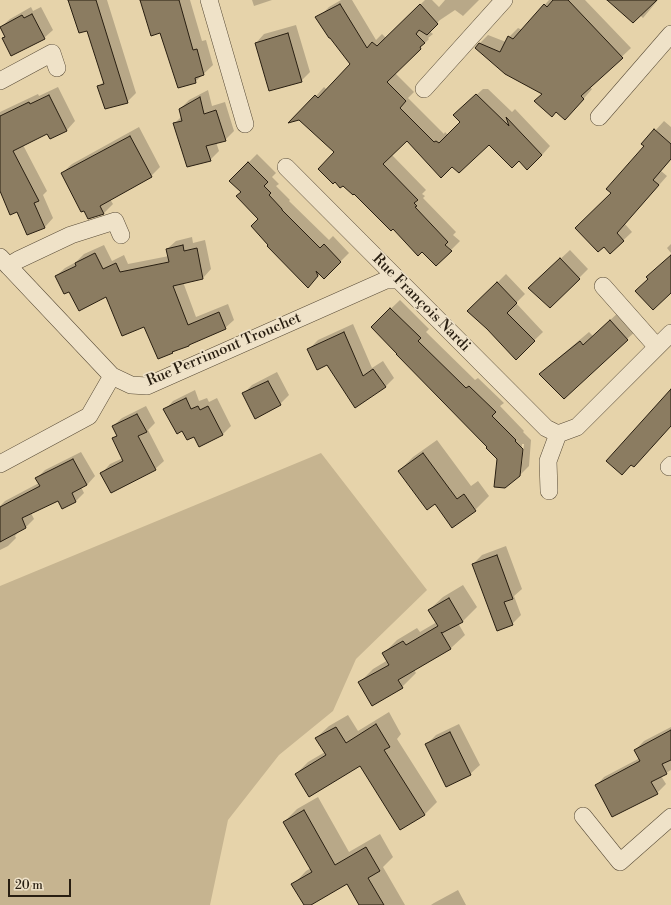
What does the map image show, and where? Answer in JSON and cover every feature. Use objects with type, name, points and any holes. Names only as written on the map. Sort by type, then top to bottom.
[{"type":"street","points":[[209,0],[245,124]]},
{"type":"street","points":[[424,89],[504,0]]},
{"type":"street","points":[[599,117],[671,34]]},
{"type":"street","points":[[0,81],[52,53],[57,68]]},
{"type":"street","name":"Rue François Nardi","points":[[286,167],[546,428],[558,434]]},
{"type":"street","points":[[4,262],[71,235],[115,221],[121,235]]},
{"type":"street","name":"Rue Perrimont Trouchet","points":[[4,262],[112,376],[131,385],[147,386],[386,280],[397,280]]},
{"type":"street","points":[[603,286],[657,347]]},
{"type":"street","points":[[549,491],[548,461],[558,434],[577,427],[671,333]]},
{"type":"street","points":[[0,464],[89,416],[112,376]]},
{"type":"street","points":[[583,816],[620,862],[671,817]]},
{"type":"shaded area","points":[[321,453],[427,590],[356,659],[333,711],[279,755],[228,820],[210,905],[0,905],[0,586]]},
{"type":"building","points":[[68,0],[96,0],[128,103],[105,109],[97,86],[104,84],[87,31],[79,33]]},
{"type":"building","points":[[140,0],[179,0],[193,50],[197,49],[204,75],[195,78],[196,83],[178,88],[160,33],[151,36]]},
{"type":"building","points":[[553,0],[568,0],[623,58],[581,96],[584,99],[565,120],[556,112],[552,117],[534,101],[542,94],[505,74],[475,48],[479,43],[500,52],[508,36],[513,39],[544,4],[547,7]]},
{"type":"building","points":[[607,0],[657,0],[633,23]]},
{"type":"building","points":[[340,4],[367,48],[372,42],[377,46],[420,4],[438,24],[427,35],[419,30],[416,34],[425,43],[420,47],[421,49],[387,82],[406,101],[400,108],[434,142],[436,141],[439,143],[460,122],[453,115],[476,94],[509,126],[506,117],[542,155],[527,170],[519,161],[512,168],[489,145],[459,173],[452,167],[441,178],[407,141],[383,164],[418,200],[414,203],[417,206],[415,207],[448,242],[445,245],[452,251],[436,266],[422,252],[418,256],[393,229],[391,231],[354,194],[353,195],[343,186],[340,188],[335,182],[333,184],[318,169],[334,152],[299,120],[288,123],[315,95],[318,98],[350,64],[329,38],[315,17]]},
{"type":"building","points":[[32,14],[45,39],[11,56],[2,38],[5,37],[0,27],[22,15],[24,18]]},
{"type":"building","points":[[288,33],[302,82],[269,91],[255,43]]},
{"type":"building","points":[[49,95],[67,131],[50,139],[47,134],[13,151],[39,201],[34,203],[45,228],[27,235],[17,212],[10,215],[0,191],[0,116],[29,102],[30,104]]},
{"type":"building","points":[[200,97],[204,114],[216,110],[226,141],[206,146],[211,161],[187,167],[173,123],[182,121],[179,109]]},
{"type":"building","points":[[654,129],[671,144],[671,159],[653,180],[659,185],[617,233],[624,241],[610,254],[604,247],[598,252],[575,228],[611,193],[606,189],[644,146],[641,144]]},
{"type":"building","points":[[130,136],[152,177],[100,206],[104,214],[88,219],[84,211],[81,212],[61,173]]},
{"type":"building","points":[[248,162],[268,182],[264,186],[271,193],[269,195],[282,210],[320,248],[324,244],[341,262],[324,279],[316,271],[318,276],[308,288],[267,246],[268,245],[251,226],[258,219],[236,196],[241,192],[229,181]]},
{"type":"building","points":[[183,245],[184,251],[197,248],[203,279],[173,286],[188,325],[219,312],[226,329],[158,359],[144,327],[122,336],[106,297],[79,311],[69,292],[64,294],[55,276],[76,266],[75,263],[95,253],[103,269],[116,263],[120,272],[169,262],[166,249]]},
{"type":"building","points":[[671,255],[671,293],[653,310],[635,291],[648,279],[646,277]]},
{"type":"building","points":[[560,258],[580,279],[550,308],[528,288]]},
{"type":"building","points":[[497,282],[517,303],[507,313],[535,341],[516,360],[487,329],[467,311]]},
{"type":"building","points":[[390,308],[421,338],[418,341],[466,388],[469,386],[496,412],[492,416],[523,449],[520,476],[505,488],[494,487],[497,459],[371,327]]},
{"type":"building","points":[[610,320],[628,340],[564,399],[539,374],[580,341],[583,345]]},
{"type":"building","points":[[344,332],[363,376],[373,369],[386,387],[355,408],[327,365],[317,370],[307,349]]},
{"type":"building","points":[[268,381],[281,405],[255,419],[242,393]]},
{"type":"building","points":[[671,389],[671,426],[634,467],[631,465],[622,475],[606,461]]},
{"type":"building","points":[[186,398],[191,409],[198,406],[200,410],[208,406],[223,435],[199,447],[194,437],[187,440],[182,431],[177,434],[163,409]]},
{"type":"building","points":[[137,414],[147,432],[138,436],[156,470],[111,493],[100,473],[123,461],[112,438],[117,436],[112,426]]},
{"type":"building","points":[[423,453],[457,499],[464,494],[476,511],[452,528],[435,504],[427,510],[398,471]]},
{"type":"building","points":[[73,459],[87,485],[72,493],[76,502],[62,509],[58,501],[22,518],[26,528],[0,542],[0,507],[40,486],[35,478]]},
{"type":"building","points":[[497,555],[513,599],[504,602],[513,625],[497,631],[472,564]]},
{"type":"building","points":[[449,598],[463,622],[442,633],[441,632],[451,649],[398,680],[403,688],[372,706],[358,682],[389,665],[382,653],[403,641],[406,645],[438,626],[428,610]]},
{"type":"building","points":[[376,724],[390,747],[384,750],[425,815],[400,830],[360,766],[309,797],[295,774],[326,755],[315,738],[336,727],[346,743]]},
{"type":"building","points":[[671,730],[671,760],[662,764],[667,774],[651,782],[658,794],[612,817],[595,785],[640,761],[634,750]]},
{"type":"building","points":[[450,732],[471,775],[446,787],[425,744]]},
{"type":"building","points":[[304,810],[335,865],[366,847],[380,871],[368,878],[384,905],[359,905],[347,884],[311,905],[304,905],[291,884],[312,872],[283,822]]}]
